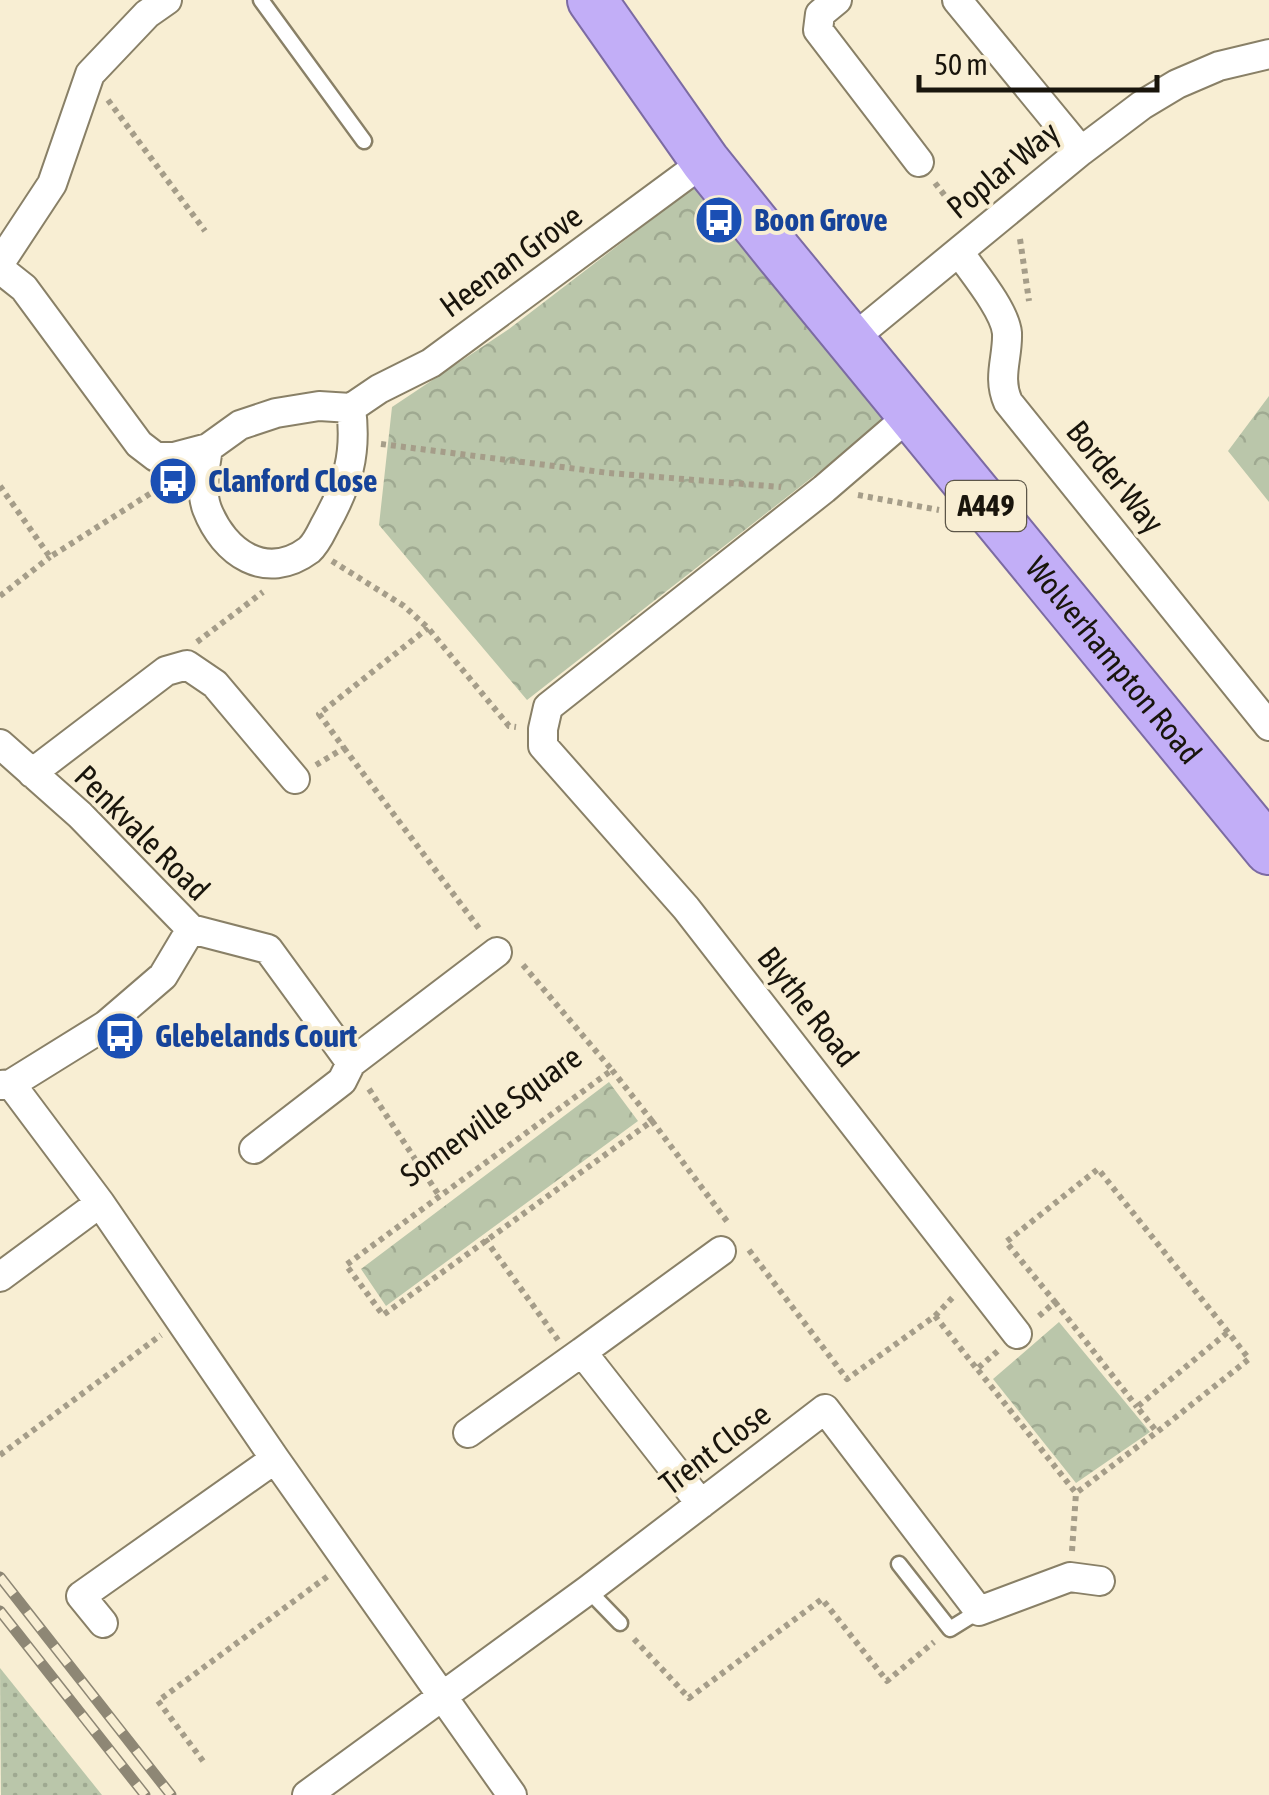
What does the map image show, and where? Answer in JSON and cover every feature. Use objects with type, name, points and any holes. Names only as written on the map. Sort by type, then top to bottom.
[{"type":"highway","name":"Wolverhampton Road","points":[[592,0],[705,161],[1269,850]]},
{"type":"street","points":[[167,0],[147,14],[90,74],[52,184],[0,266],[24,288],[140,444],[156,457],[174,457],[208,448],[240,425],[276,413],[319,406],[351,408],[355,441],[343,492],[312,548],[283,564],[247,559],[231,548],[206,507],[203,486],[208,448]]},
{"type":"street","points":[[838,0],[820,14],[818,30],[919,162]]},
{"type":"street","points":[[956,0],[1081,151]]},
{"type":"street","name":"Poplar Way","points":[[850,341],[1081,151],[1177,84],[1219,66],[1269,54]]},
{"type":"street","name":"Heenan Grove","points":[[351,408],[431,363],[705,161]]},
{"type":"street","name":"Border Way","points":[[968,244],[1004,320],[1007,334],[1000,386],[1008,402],[1269,726]]},
{"type":"street","points":[[543,728],[548,707],[824,489],[910,416]]},
{"type":"street","points":[[32,774],[166,672],[188,665],[215,684],[294,778]]},
{"type":"street","name":"Blythe Road","points":[[543,728],[543,746],[686,908],[1017,1334]]},
{"type":"street","name":"Penkvale Road","points":[[0,744],[80,815],[190,929],[163,976],[106,1025],[5,1084],[100,1203],[512,1795]]},
{"type":"street","points":[[190,929],[268,949],[351,1063]]},
{"type":"street","points":[[254,1149],[342,1081],[351,1063],[497,952]]},
{"type":"street","points":[[0,1277],[100,1203]]},
{"type":"street","points":[[468,1433],[721,1251]]},
{"type":"street","points":[[577,1356],[701,1504]]},
{"type":"street","name":"Trent Close","points":[[441,1696],[588,1590],[825,1409],[979,1611]]},
{"type":"street","points":[[103,1623],[80,1596],[275,1459]]},
{"type":"street","points":[[979,1611],[1070,1577],[1100,1581]]},
{"type":"street","points":[[307,1795],[441,1696]]},
{"type":"lane","points":[[261,0],[364,141]]},
{"type":"lane","points":[[899,1564],[950,1629],[979,1611]]},
{"type":"lane","points":[[588,1590],[620,1623]]},
{"type":"path","points":[[90,74],[206,231]]},
{"type":"path","points":[[919,162],[968,244]]},
{"type":"path","points":[[355,441],[609,473],[739,486],[824,489],[941,511]]},
{"type":"path","points":[[0,486],[50,557]]},
{"type":"path","points":[[0,596],[50,557],[159,488],[206,507]]},
{"type":"path","points":[[312,548],[404,606],[428,628],[509,726],[543,728]]},
{"type":"path","points":[[188,665],[192,646],[277,582],[283,564]]},
{"type":"path","points":[[428,628],[319,714],[497,952],[507,946],[612,1070]]},
{"type":"path","points":[[294,778],[344,748]]},
{"type":"path","points":[[351,1063],[440,1196]]},
{"type":"path","name":"Somerville Square","points":[[612,1070],[652,1121],[383,1315],[346,1265],[440,1196],[612,1070]]},
{"type":"path","points":[[486,1239],[577,1356]]},
{"type":"path","points":[[1055,1302],[1137,1406]]},
{"type":"path","points":[[0,1456],[182,1319]]},
{"type":"path","points":[[977,1369],[1076,1493],[1070,1577]]},
{"type":"path","points":[[1076,1493],[1157,1432]]},
{"type":"path","points":[[203,1761],[158,1702],[350,1561]]},
{"type":"path","points":[[620,1623],[689,1698],[822,1599],[886,1682],[950,1629]]},
{"type":"green space","points":[[698,184],[892,415],[527,700],[379,525],[392,407],[509,329]]},
{"type":"green space","points":[[1269,396],[1269,502],[1228,451]]},
{"type":"green space","points":[[609,1082],[638,1121],[386,1306],[361,1269]]},
{"type":"green space","points":[[1059,1322],[1150,1432],[1076,1483],[993,1379]]},
{"type":"green space","points":[[0,1668],[102,1795],[1,1795]]},
{"type":"railway","points":[[0,1577],[171,1795]]},
{"type":"railway","points":[[0,1611],[145,1795]]},
{"type":"place","name":"Boon Grove","points":[[719,220]]},
{"type":"place","name":"Clanford Close","points":[[173,481]]},
{"type":"place","name":"Glebelands Court","points":[[120,1036]]}]
